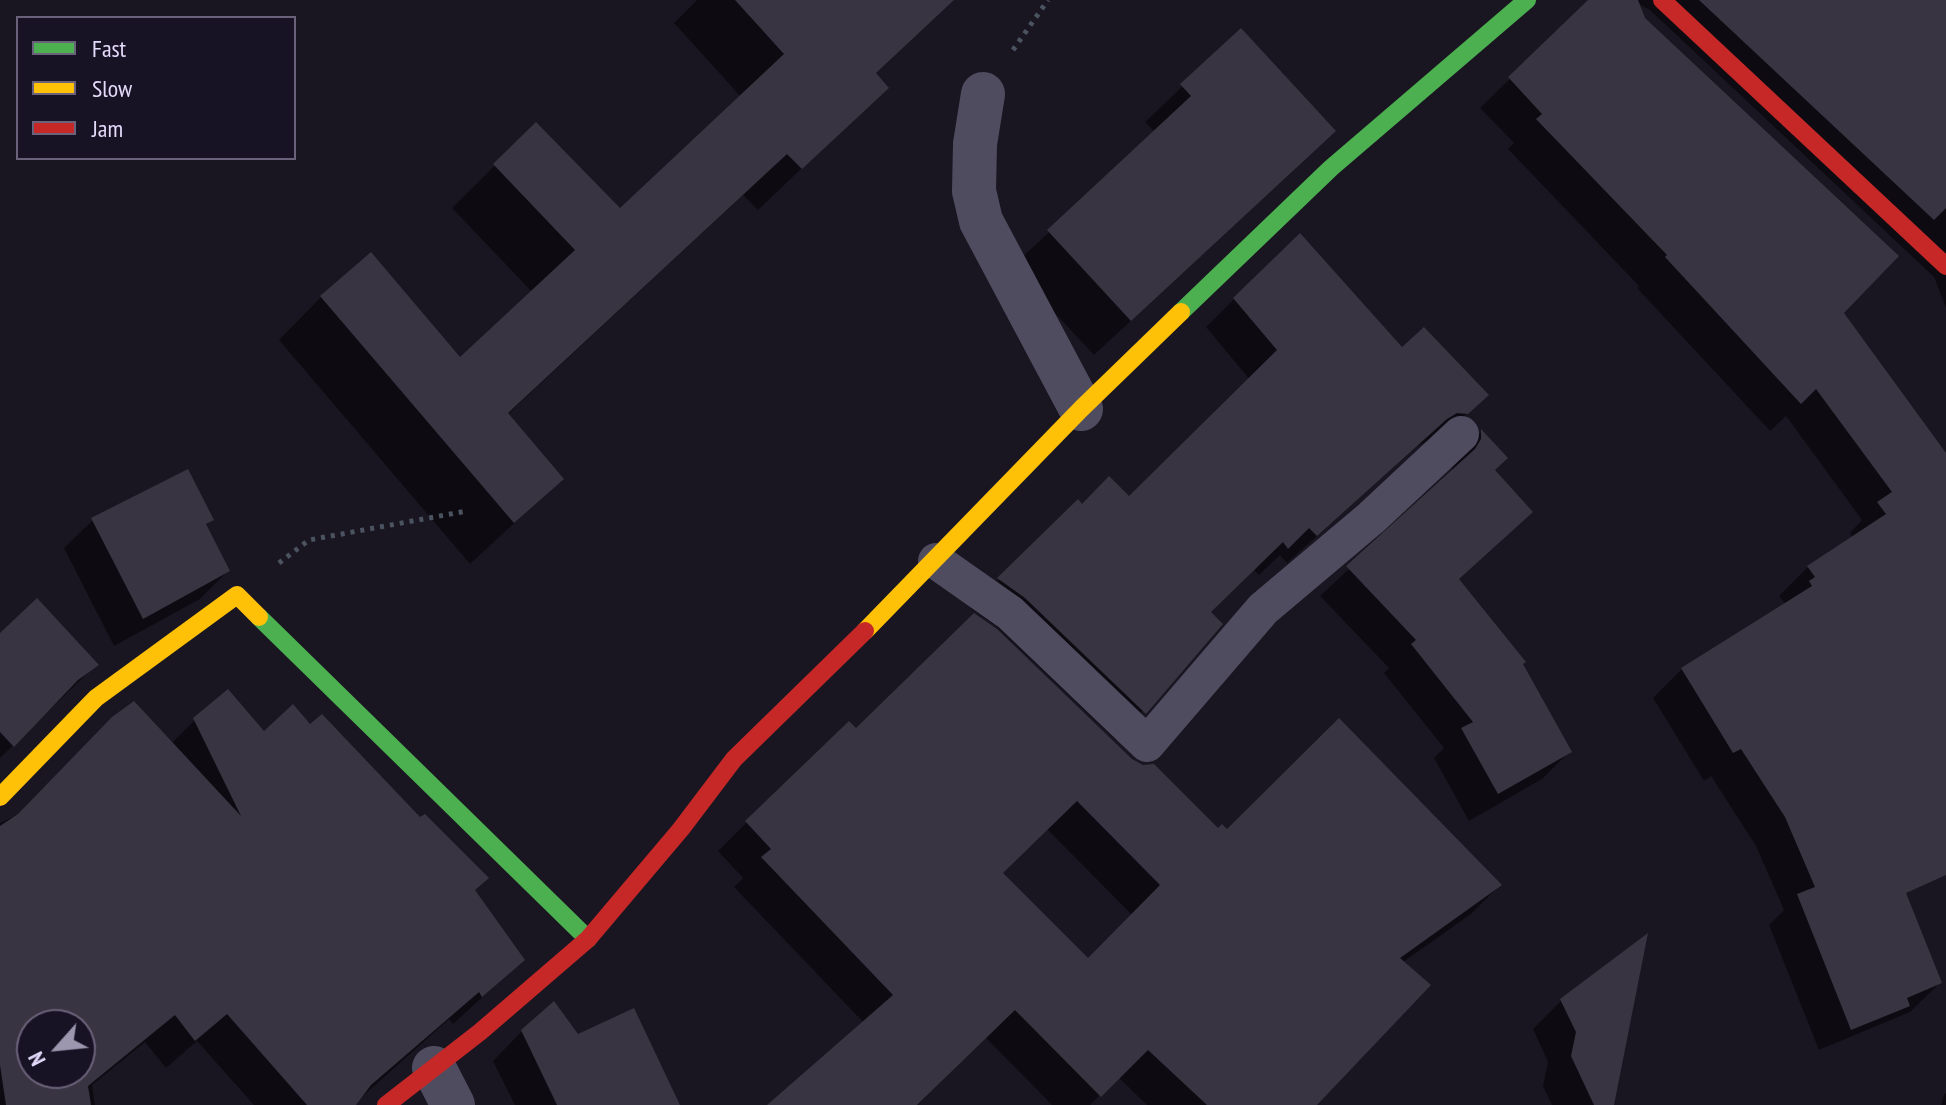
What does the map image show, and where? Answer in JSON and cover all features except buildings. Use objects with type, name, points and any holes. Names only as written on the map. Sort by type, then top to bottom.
[{"type":"street","points":[[386,1105],[444,1087],[588,939],[681,829],[734,759],[936,561],[1081,409],[1331,168],[1527,0]]},
{"type":"street","points":[[1662,0],[1946,266]]},
{"type":"street","points":[[983,94],[974,191],[981,221],[1081,409]]},
{"type":"street","points":[[0,797],[96,698],[237,595],[588,939]]},
{"type":"lane","points":[[936,561],[1010,613],[1147,744],[1263,609],[1371,518],[1461,434]]},
{"type":"path","points":[[237,595],[309,540],[467,511]]},
{"type":"traffic: fast","points":[[1181,312],[1331,168],[1527,0]]},
{"type":"traffic: fast","points":[[259,617],[588,939]]},
{"type":"traffic: slow","points":[[865,631],[1081,409],[1181,312]]},
{"type":"traffic: slow","points":[[0,797],[96,698],[237,595],[259,617]]},
{"type":"traffic: jam","points":[[1662,0],[1946,266]]},
{"type":"traffic: jam","points":[[386,1105],[480,1032],[588,939],[681,829],[734,759],[865,631]]}]
